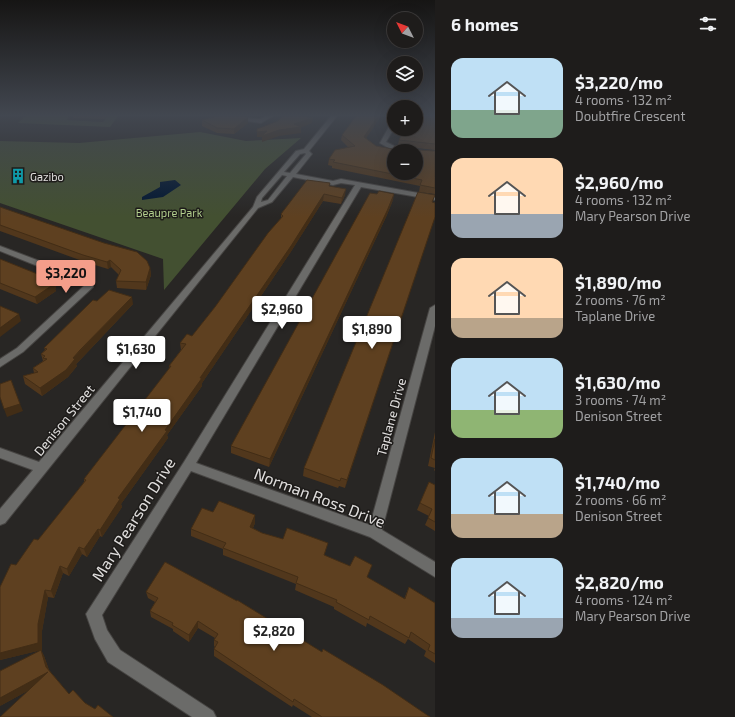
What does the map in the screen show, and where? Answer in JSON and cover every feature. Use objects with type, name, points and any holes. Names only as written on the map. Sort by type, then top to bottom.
[{"type":"street","name":"Denison Street","points":[[0,519],[191,288],[256,207],[259,198],[298,152],[306,151],[309,154],[270,201],[256,207]]},
{"type":"street","points":[[283,170],[333,183],[341,181],[435,198]]},
{"type":"street","name":"Mary Pearson Drive","points":[[207,717],[114,656],[100,634],[94,614],[188,465],[359,184]]},
{"type":"street","points":[[0,248],[89,284],[89,288],[20,350],[0,364]]},
{"type":"street","name":"Taplane Drive","points":[[375,533],[435,308]]},
{"type":"street","points":[[0,453],[41,468]]},
{"type":"street","name":"Norman Ross Drive","points":[[188,465],[375,533],[435,570]]},
{"type":"green space","name":"Beaupre Park","points":[[0,149],[288,149],[265,169],[164,290],[163,259],[0,203]]},
{"type":"water","points":[[175,180],[181,185],[163,197],[142,200],[142,197],[160,187],[160,182]]},
{"type":"building","points":[[338,149],[387,149],[387,173],[333,162],[335,160],[329,159],[335,150]]},
{"type":"building","points":[[423,150],[435,151],[435,188],[420,185],[423,180]]},
{"type":"building","points":[[307,180],[330,183],[329,186],[346,189],[342,198],[324,194],[291,246],[165,430],[167,431],[118,498],[120,499],[100,530],[98,529],[84,549],[79,547],[67,569],[60,566],[51,591],[45,590],[38,624],[38,643],[0,653],[0,587],[11,564],[16,565],[34,539],[38,540],[86,480],[84,479],[171,366],[169,366],[186,344],[180,343],[187,334],[192,336],[215,307],[268,233],[283,216],[281,214]]},
{"type":"building","points":[[379,191],[394,194],[270,459],[231,446],[370,193],[377,194]]},
{"type":"building","points":[[418,192],[435,195],[432,202],[435,203],[435,217],[347,480],[341,478],[340,481],[304,468]]},
{"type":"building","points":[[0,207],[104,243],[137,252],[147,261],[150,268],[146,282],[116,281],[121,270],[110,260],[107,262],[83,255],[0,225]]},
{"type":"building","points":[[0,259],[55,281],[51,283],[54,284],[35,297],[0,283]]},
{"type":"building","points":[[109,290],[132,297],[80,350],[66,370],[40,388],[23,376],[38,372],[33,368],[47,359],[43,358],[45,356],[41,354],[47,349],[44,348],[93,300],[97,301]]},
{"type":"building","points":[[0,306],[19,314],[0,328]]},
{"type":"building","points":[[11,380],[20,404],[4,409],[0,397],[0,384]]},
{"type":"building","points":[[435,439],[435,460],[431,458]]},
{"type":"building","points":[[429,482],[435,485],[435,522],[428,518],[432,509],[420,503]]},
{"type":"building","points":[[219,501],[255,515],[250,527],[262,533],[283,539],[287,528],[328,543],[324,555],[350,566],[355,556],[372,565],[367,577],[405,599],[409,587],[435,603],[435,654],[428,650],[430,645],[411,632],[409,638],[370,616],[369,620],[336,602],[337,600],[296,583],[298,577],[223,548],[226,543],[191,529],[202,508],[213,512]]},
{"type":"building","points":[[165,562],[237,600],[322,652],[323,649],[383,685],[430,717],[322,717],[294,699],[293,702],[214,649],[218,642],[214,640],[218,634],[198,621],[189,635],[172,625],[173,623],[150,611],[158,598],[146,592]]},
{"type":"building","points":[[41,650],[46,667],[69,694],[73,690],[85,703],[95,709],[98,705],[113,717],[0,717],[48,672],[0,698],[0,671]]},
{"type":"place","name":"Gazibo","points":[[18,176]]}]
